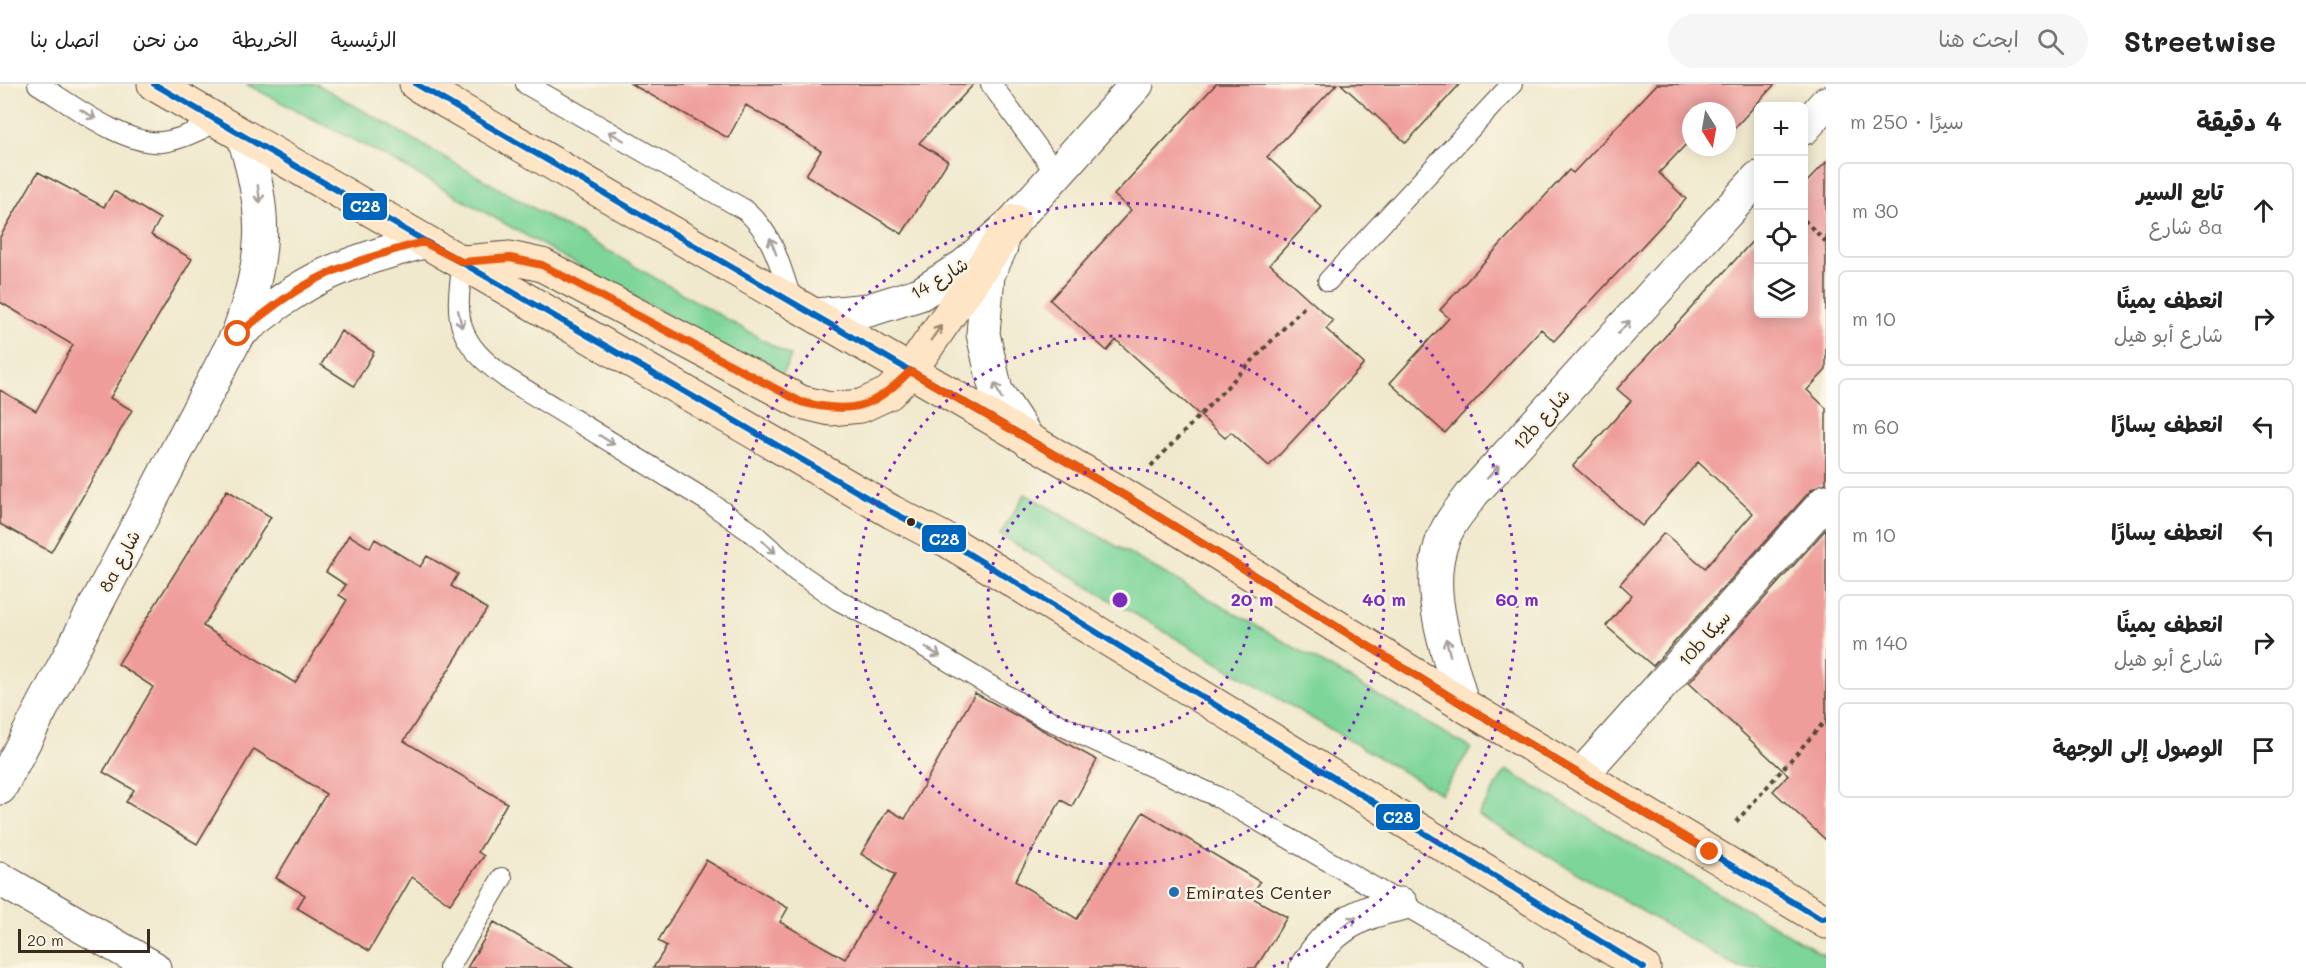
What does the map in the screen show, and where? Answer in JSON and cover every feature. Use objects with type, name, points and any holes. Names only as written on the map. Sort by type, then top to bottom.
[{"type":"main road","points":[[154,84],[892,512],[948,541],[1644,968]]},
{"type":"main road","points":[[416,84],[1124,495],[1462,704],[1824,919]]},
{"type":"main road","points":[[462,262],[510,258],[542,265],[801,402],[830,410],[861,406],[889,393],[910,371],[1014,221]]},
{"type":"street","name":"شارع 14","points":[[804,308],[869,310],[920,294],[965,265],[1014,221],[1137,84]]},
{"type":"street","points":[[1808,123],[1826,103]]},
{"type":"street","name":"8a شارع","points":[[0,788],[238,334],[252,296],[261,257],[262,216],[256,176],[231,129]]},
{"type":"street","name":"12b شارع","points":[[1462,704],[1435,601],[1436,561],[1450,524],[1473,493],[1754,182]]},
{"type":"street","name":"شارع 14","points":[[1014,221],[988,275],[982,334],[996,391],[1029,441]]},
{"type":"street","name":"8a شارع","points":[[238,334],[280,302],[325,275],[373,255],[423,242]]},
{"type":"street","name":"10b سيكا","points":[[1582,774],[1826,501]]},
{"type":"street","points":[[0,879],[154,968]]},
{"type":"street","points":[[1308,965],[1327,939],[1348,921],[1374,909],[1401,904]]},
{"type":"lane","points":[[38,84],[134,140],[161,143],[188,135],[231,129]]},
{"type":"lane","points":[[526,84],[752,216],[770,237],[804,308]]},
{"type":"lane","points":[[991,84],[1056,173]]},
{"type":"lane","points":[[1329,281],[1512,84]]},
{"type":"lane","points":[[462,262],[457,302],[461,326],[469,343],[486,362],[506,378],[709,502],[755,535],[797,572],[838,600],[908,637],[1043,717],[1216,796],[1513,968]]},
{"type":"lane","points":[[449,968],[502,878]]},
{"type":"path","points":[[1808,225],[1826,242]]},
{"type":"path","points":[[1124,495],[1329,281]]},
{"type":"path","points":[[1710,852],[1826,720]]},
{"type":"green space","points":[[246,84],[317,84],[791,356],[780,379],[394,161]]},
{"type":"green space","points":[[1025,494],[1471,748],[1441,794],[1000,535]]},
{"type":"green space","points":[[1506,770],[1826,956],[1826,968],[1739,968],[1478,815]]},
{"type":"building","points":[[631,84],[974,84],[919,143],[948,161],[902,234],[806,175],[821,151],[746,105],[728,138]]},
{"type":"building","points":[[1216,84],[1337,84],[1267,157],[1322,207],[1270,264],[1333,321],[1326,329],[1364,364],[1269,466],[1231,432],[1225,438],[1116,340],[1107,351],[1050,300],[1131,210],[1114,195]]},
{"type":"building","points":[[1341,84],[1460,84],[1406,143]]},
{"type":"building","points":[[1657,84],[1775,84],[1758,102],[1754,102],[1754,107],[1736,126],[1736,102],[1682,102],[1682,149],[1659,173],[1686,199],[1554,341],[1541,329],[1445,433],[1390,383],[1449,318],[1440,310],[1569,170],[1573,173]]},
{"type":"building","points":[[1826,162],[1826,370],[1807,390],[1826,408],[1826,483],[1812,489],[1653,666],[1606,626],[1632,595],[1620,584],[1664,533],[1705,568],[1753,513],[1698,462],[1642,526],[1573,466],[1631,401],[1617,389],[1754,239],[1754,318],[1808,318],[1808,181]]},
{"type":"building","points":[[38,172],[104,207],[114,191],[160,219],[151,235],[192,259],[110,398],[132,410],[51,552],[0,524],[0,390],[36,411],[73,345],[0,302],[0,237]]},
{"type":"building","points":[[341,331],[374,352],[354,386],[321,365]]},
{"type":"building","points":[[227,490],[271,517],[203,626],[295,683],[347,600],[339,595],[346,585],[326,572],[349,535],[370,548],[375,539],[420,567],[427,556],[458,574],[451,586],[487,609],[404,741],[507,803],[478,852],[484,856],[450,904],[412,877],[369,951],[297,908],[305,895],[276,878],[326,794],[254,749],[197,844],[126,802],[134,790],[103,772],[153,687],[118,664]]},
{"type":"building","points":[[1826,529],[1826,840],[1773,791],[1788,775],[1689,683]]},
{"type":"building","points":[[975,693],[1097,760],[1072,806],[1061,800],[1015,881],[1077,919],[1143,812],[1260,882],[1251,897],[1287,917],[1256,968],[653,968],[667,946],[658,941],[706,860],[788,908],[780,922],[845,959],[895,875],[861,854],[888,809],[905,819]]},
{"type":"building","points":[[494,922],[573,968],[467,968]]},
{"type":"transit line","name":"C28","points":[[154,84],[892,512],[948,541],[1644,968]]},
{"type":"transit line","name":"C28","points":[[416,84],[1124,495],[1462,704],[1821,919],[1826,917]]},
{"type":"place","name":"Emirates Center","points":[[1174,892]]},
{"type":"route","points":[[238,334],[280,302],[325,275],[373,255],[423,242],[462,262],[510,258],[542,265],[801,402],[830,410],[861,406],[889,393],[910,371],[1124,495],[1462,704],[1710,852]]}]
